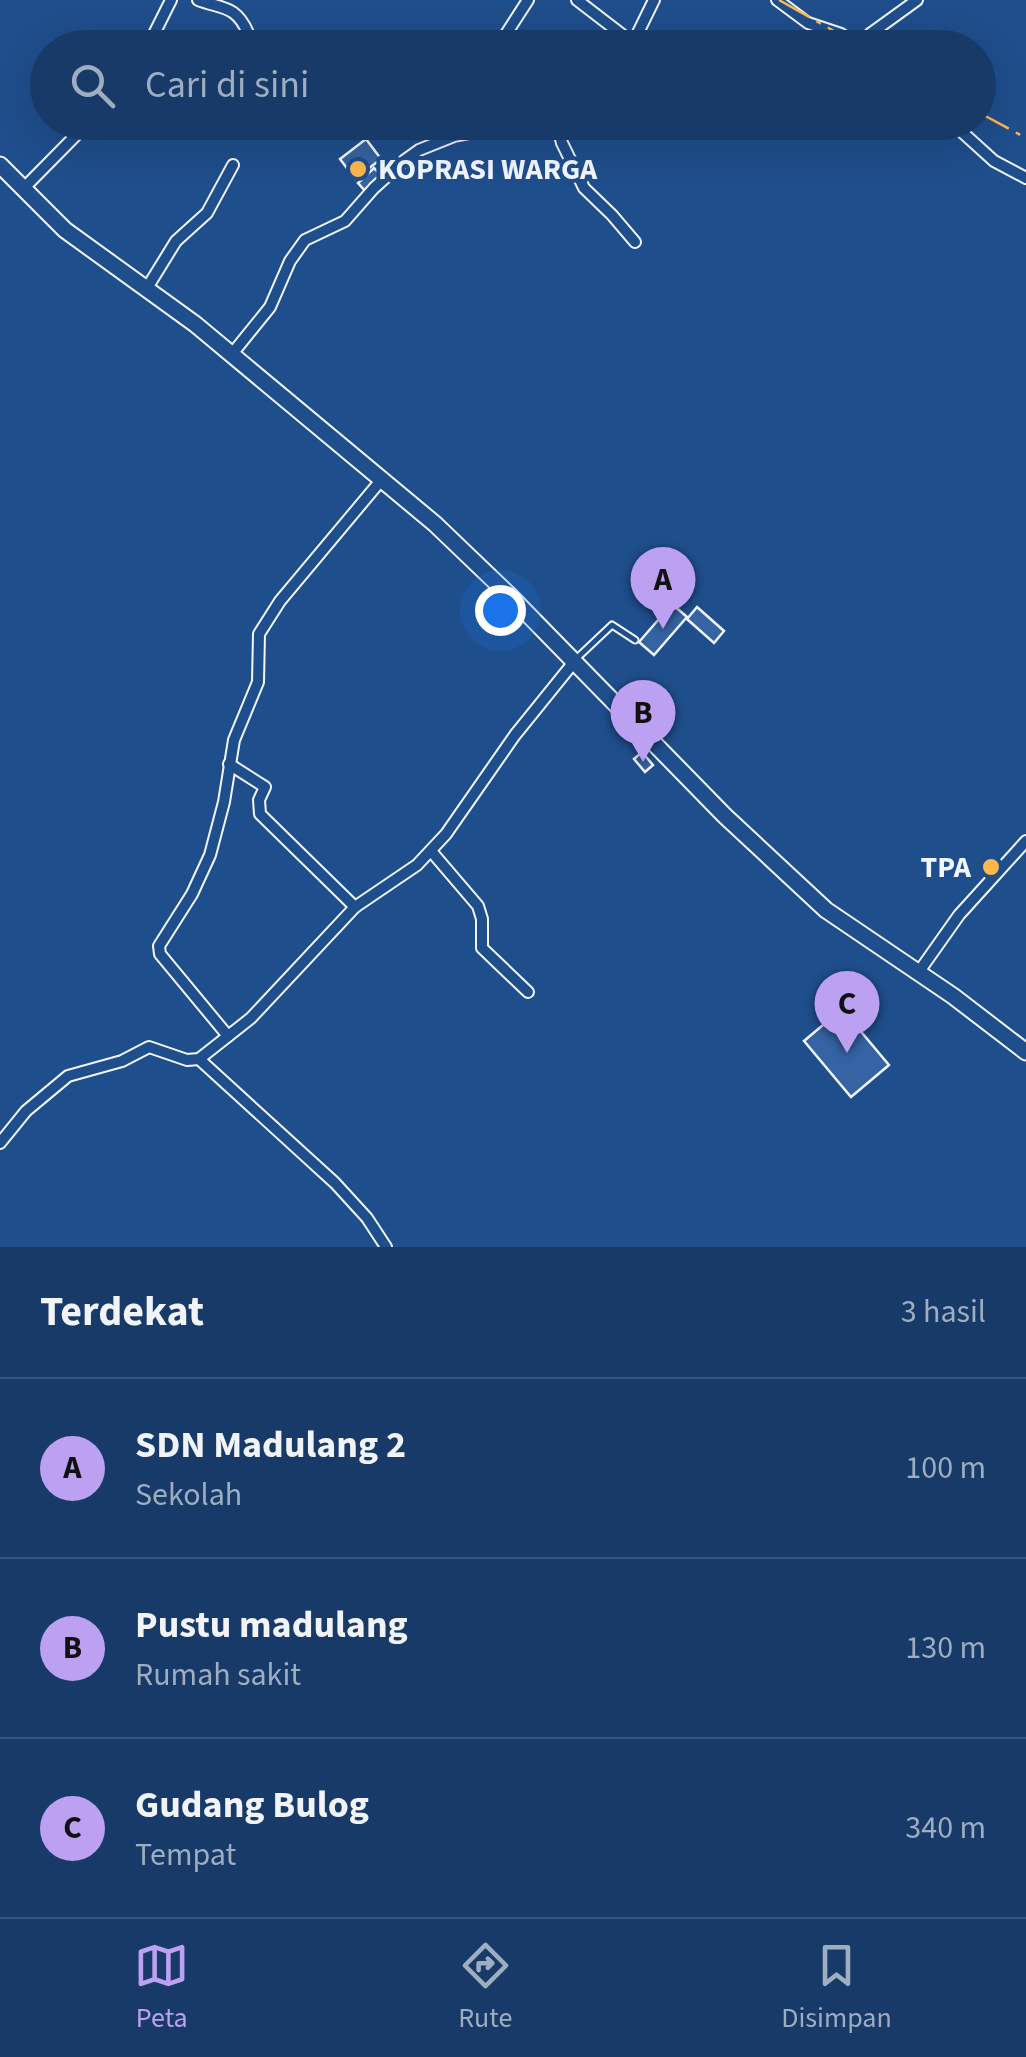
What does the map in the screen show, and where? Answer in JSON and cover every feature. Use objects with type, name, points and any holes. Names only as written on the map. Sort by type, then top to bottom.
[{"type":"main road","points":[[0,165],[65,230],[232,354],[383,478],[507,593],[725,816],[826,910],[1026,1052]]},
{"type":"street","points":[[156,30],[172,0]]},
{"type":"street","points":[[198,0],[226,6],[248,30]]},
{"type":"street","points":[[509,30],[528,0]]},
{"type":"street","points":[[577,0],[614,30]]},
{"type":"street","points":[[639,30],[654,0]]},
{"type":"street","points":[[777,0],[808,23],[830,30]]},
{"type":"street","points":[[876,30],[917,0]]},
{"type":"street","points":[[22,190],[71,140]]},
{"type":"street","points":[[232,354],[270,307],[290,262],[305,240],[345,221],[405,160],[444,140]]},
{"type":"street","points":[[561,140],[584,188],[635,242]]},
{"type":"street","points":[[971,140],[994,160],[1026,178]]},
{"type":"street","points":[[147,288],[176,241],[207,213],[233,165]]},
{"type":"street","points":[[228,1036],[160,954],[158,946],[182,913],[204,870],[242,718],[258,682],[258,645],[267,618],[383,478]]},
{"type":"street","points":[[0,1143],[26,1111],[74,1073],[122,1061],[150,1047],[188,1060],[199,1058],[251,1018],[355,907],[407,873],[431,851],[574,662]]},
{"type":"street","points":[[229,764],[261,782],[265,787],[259,800],[260,814],[355,907]]},
{"type":"street","points":[[918,973],[959,915],[1026,842]]},
{"type":"street","points":[[431,851],[478,906],[482,948],[528,992]]},
{"type":"street","points":[[199,1058],[346,1194],[386,1247]]},
{"type":"lane","points":[[574,662],[612,624],[635,640]]},
{"type":"building","name":"KOPRASI WARGA","points":[[367,140],[381,159],[355,179],[340,159]]},
{"type":"building","name":"KOPRASI WARGA","points":[[374,168],[383,177],[367,193],[358,183]]},
{"type":"building","points":[[672,604],[687,617],[654,655],[639,642]]},
{"type":"building","points":[[697,607],[724,631],[714,643],[687,619]]},
{"type":"building","points":[[642,752],[653,765],[645,772],[634,759]]},
{"type":"building","points":[[842,1009],[889,1065],[851,1097],[804,1041]]},
{"type":"power","points":[[779,0],[832,30]]},
{"type":"power","points":[[996,122],[1026,138]]},
{"type":"place","name":"KOPRASI WARGA","points":[[358,169]]},
{"type":"place","name":"SDN Madulang 2","points":[[663,629]]},
{"type":"place","name":"Pustu madulang","points":[[643,762]]},
{"type":"place","name":"TPA","points":[[991,867]]},
{"type":"place","name":"Gudang Bulog","points":[[847,1053]]}]
